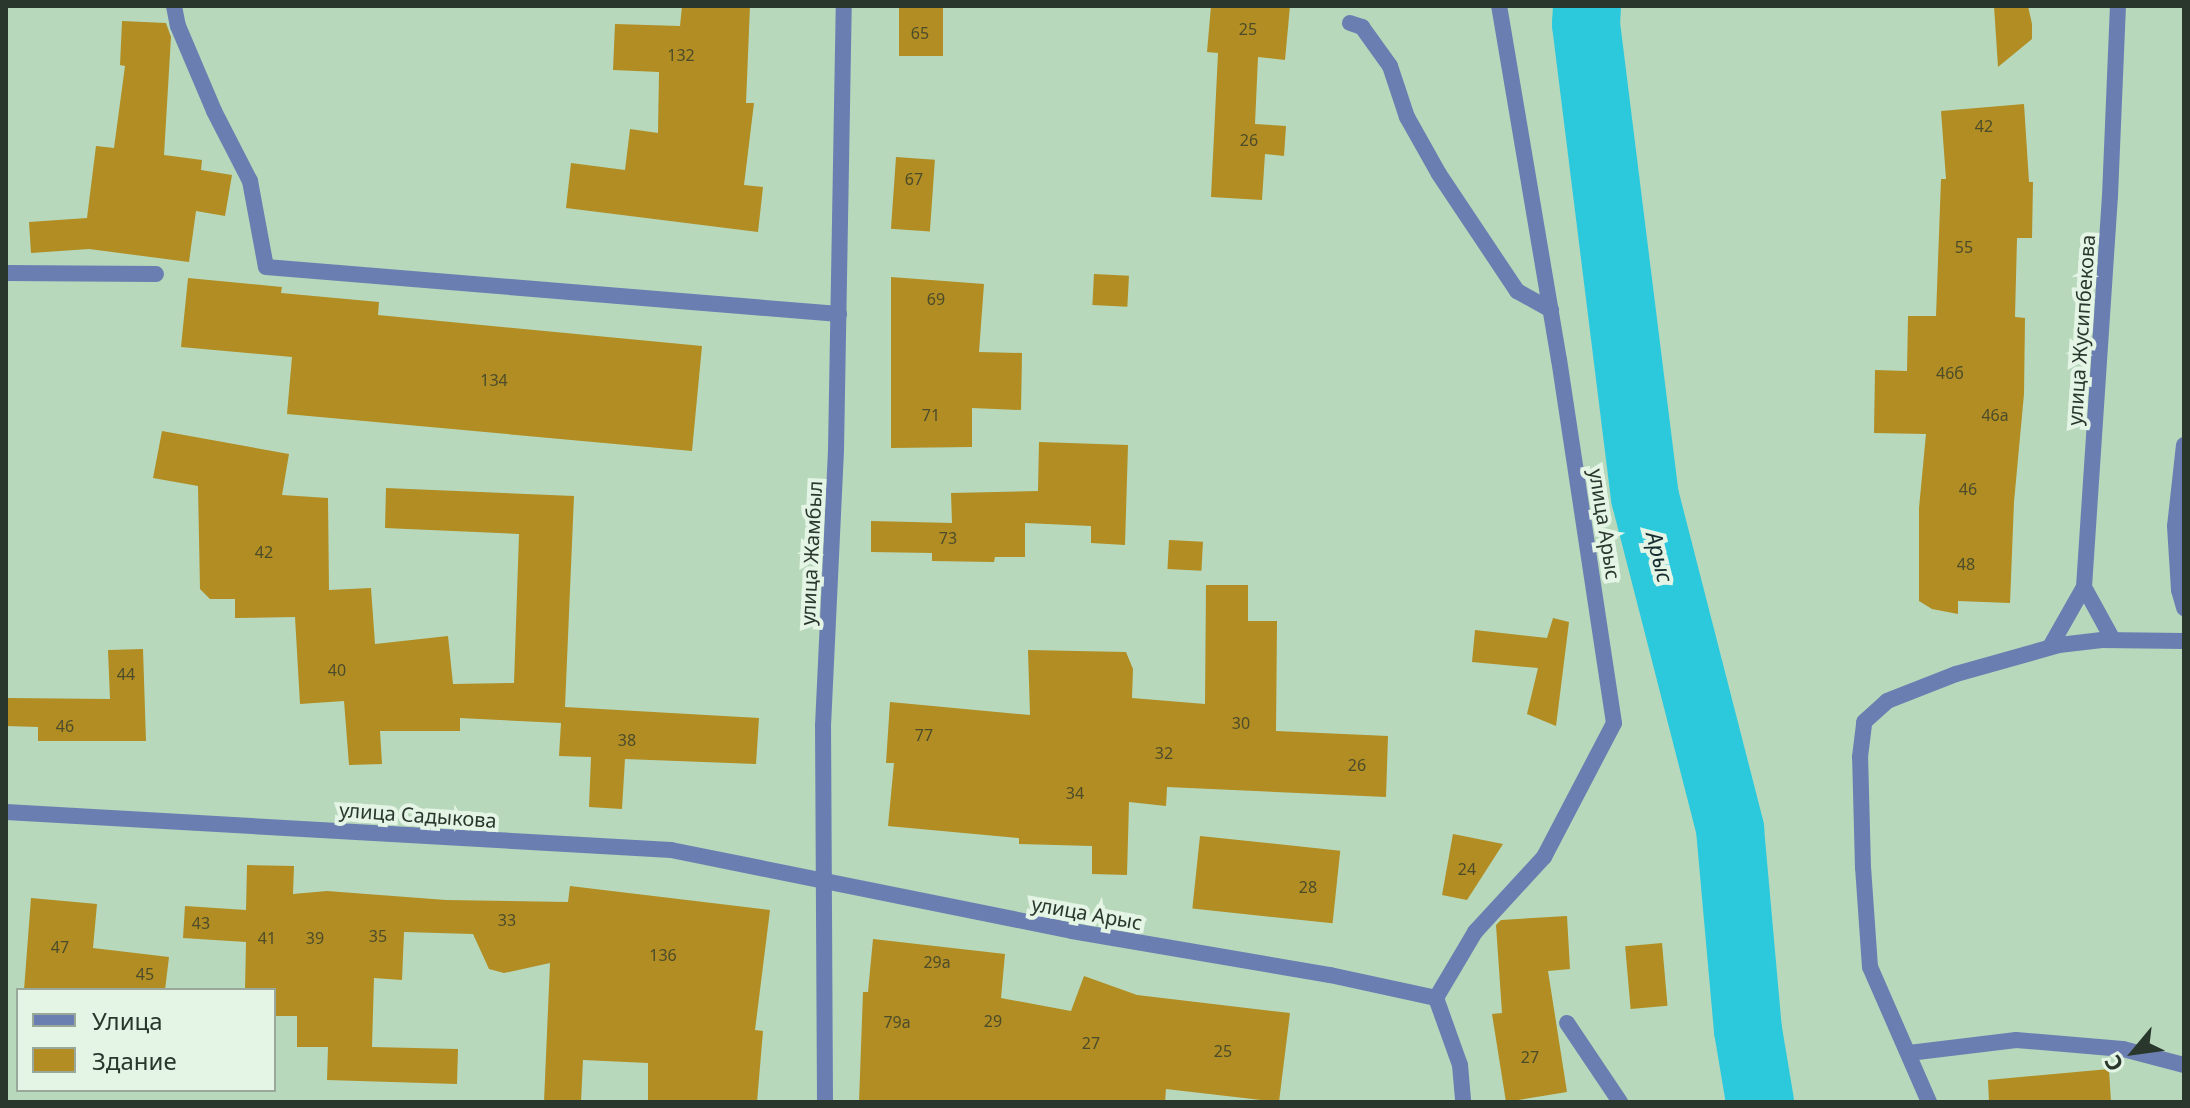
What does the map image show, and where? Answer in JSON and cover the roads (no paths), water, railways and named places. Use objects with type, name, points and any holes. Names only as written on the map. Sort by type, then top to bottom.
[{"type":"street","points":[[174,6],[178,26],[214,111],[250,181],[266,267],[839,314]]},
{"type":"street","name":"улица Жамбыл","points":[[825,1102],[823,726],[839,314],[844,6]]},
{"type":"street","name":"улица Арыс","points":[[826,881],[1072,931],[1330,975],[1436,998],[1475,932],[1544,857],[1614,723],[1551,310],[1499,6]]},
{"type":"street","name":"улица Жусипбекова","points":[[2050,647],[2084,587],[2110,196],[2118,6]]},
{"type":"street","points":[[1350,23],[1362,27],[1390,66],[1407,117],[1439,174],[1517,291],[1551,310]]},
{"type":"street","points":[[6,273],[156,274]]},
{"type":"street","points":[[2184,445],[2175,526],[2179,590],[2184,608]]},
{"type":"street","points":[[2084,587],[2113,640]]},
{"type":"street","points":[[1929,1102],[1870,967],[1860,757],[1864,722],[1887,701],[1956,674],[2050,647],[2113,640],[2184,641]]},
{"type":"street","name":"улица Садыкова","points":[[6,812],[671,850],[826,881]]},
{"type":"street","points":[[1436,998],[1460,1065],[1463,1102]]},
{"type":"street","points":[[1567,1023],[1620,1102]]},
{"type":"street","points":[[1909,1053],[2016,1040],[2123,1049],[2184,1065]]},
{"type":"waterway","name":"Арыс","points":[[1587,6],[1586,24],[1645,497],[1730,829],[1748,1030],[1760,1102]]}]
